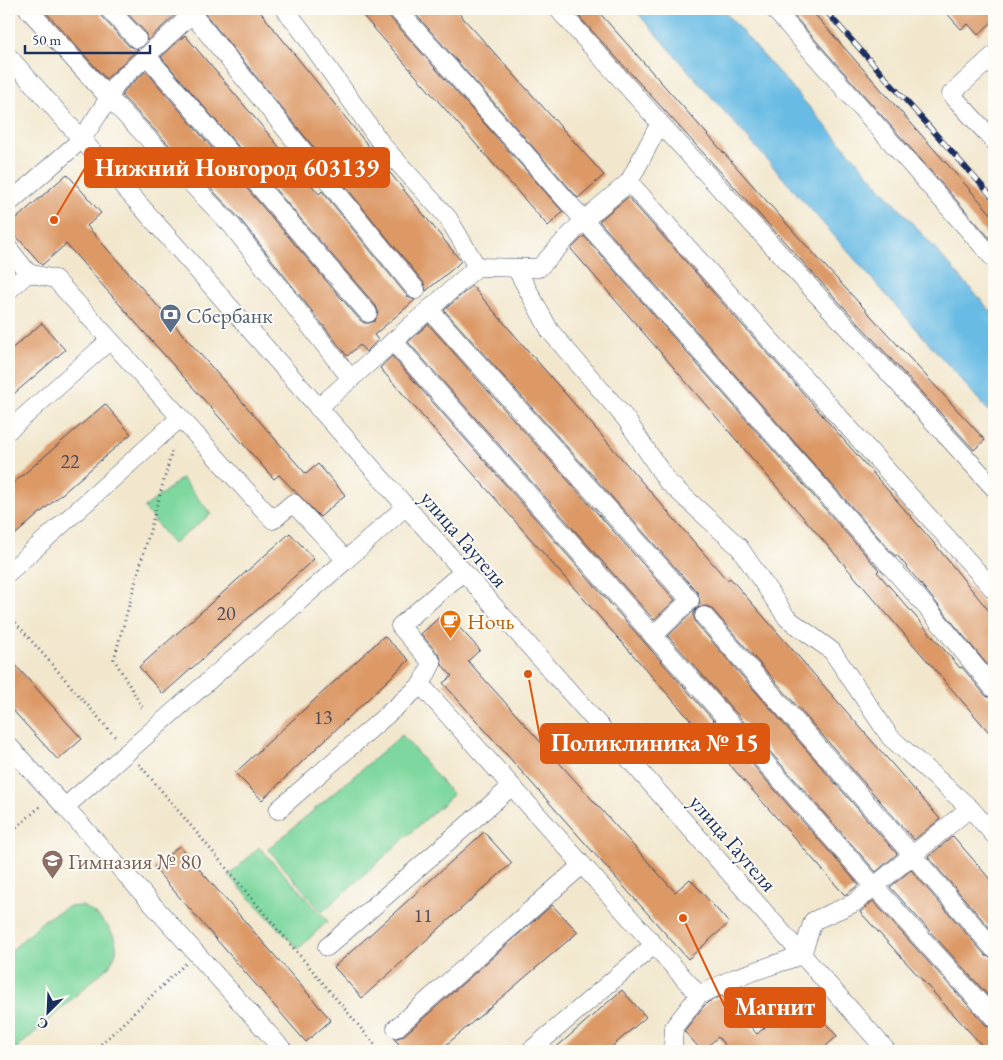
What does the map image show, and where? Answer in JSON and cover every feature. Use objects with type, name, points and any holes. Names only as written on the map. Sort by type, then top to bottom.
[{"type":"street","points":[[28,9],[109,98],[232,226],[351,379]]},
{"type":"street","points":[[109,9],[137,39]]},
{"type":"street","points":[[285,9],[383,146],[448,218],[477,267]]},
{"type":"street","points":[[397,9],[929,610],[994,688]]},
{"type":"street","points":[[558,9],[994,488]]},
{"type":"street","points":[[774,9],[994,259]]},
{"type":"street","points":[[9,202],[82,139],[116,84],[147,56],[190,12],[416,290]]},
{"type":"street","points":[[147,56],[368,314]]},
{"type":"street","points":[[994,56],[951,94],[994,141]]},
{"type":"street","name":"улица Гаугеля","points":[[9,57],[887,1051]]},
{"type":"street","points":[[318,408],[477,267],[539,268],[584,220],[629,182],[660,123]]},
{"type":"street","points":[[629,182],[994,590]]},
{"type":"street","points":[[9,250],[28,272],[55,280],[273,520],[293,503],[346,560]]},
{"type":"street","points":[[516,268],[550,330],[626,419],[666,481],[739,547],[787,618],[832,651],[890,737],[970,808],[994,836]]},
{"type":"street","points":[[9,290],[28,272]]},
{"type":"street","points":[[429,309],[690,600],[653,636]]},
{"type":"street","points":[[9,430],[110,340]]},
{"type":"street","points":[[393,341],[874,887],[994,1018]]},
{"type":"street","points":[[9,572],[180,418]]},
{"type":"street","points":[[65,807],[406,507]]},
{"type":"street","points":[[278,810],[420,685],[432,663],[400,626],[463,572]]},
{"type":"street","points":[[704,616],[994,949]]},
{"type":"street","points":[[420,685],[699,995]]},
{"type":"street","points":[[9,746],[284,1051]]},
{"type":"street","points":[[327,947],[511,787]]},
{"type":"street","points":[[673,1050],[674,1027],[699,995],[735,978],[802,955],[813,921],[854,903],[970,808]]},
{"type":"street","points":[[396,1028],[582,865]]},
{"type":"street","points":[[530,1051],[654,945]]},
{"type":"path","points":[[142,707],[114,658],[174,446]]},
{"type":"path","points":[[9,615],[128,751],[380,1051]]},
{"type":"path","points":[[94,1051],[196,954]]},
{"type":"green space","points":[[182,478],[211,514],[173,544],[144,508]]},
{"type":"green space","points":[[402,735],[453,795],[322,912],[268,849]]},
{"type":"green space","points":[[259,847],[328,921],[298,949],[229,876]]},
{"type":"green space","points":[[82,906],[100,918],[111,931],[116,945],[114,957],[109,966],[14,1051],[9,1051],[9,953],[44,920],[67,907]]},
{"type":"water","points":[[634,9],[722,9],[994,315],[994,417]]},
{"type":"building","points":[[43,9],[99,9],[101,16],[129,46],[138,49],[106,79]]},
{"type":"building","points":[[123,9],[177,9],[177,13],[147,41],[145,32]]},
{"type":"building","points":[[201,9],[258,9],[461,261],[426,291],[424,283]]},
{"type":"building","points":[[357,9],[387,9],[389,16],[563,212],[548,226]]},
{"type":"building","points":[[411,9],[455,9],[604,175],[578,198]]},
{"type":"building","points":[[572,9],[596,9],[803,242],[985,440],[974,450]]},
{"type":"building","points":[[788,9],[810,9],[994,217],[994,243]]},
{"type":"building","points":[[943,9],[994,9],[994,20],[978,35],[968,24],[961,29]]},
{"type":"building","points":[[185,35],[319,194],[322,191],[408,297],[415,300],[374,335],[378,340],[366,352],[360,345],[347,356],[240,219],[122,96],[125,90],[146,71],[360,320],[364,323],[375,321],[378,312],[376,306],[161,57]]},
{"type":"building","points":[[67,174],[101,213],[87,226],[306,474],[318,464],[345,495],[320,517],[279,475],[274,479],[66,244],[42,265],[9,228],[9,225]]},
{"type":"building","points":[[628,197],[933,542],[994,617],[994,673],[897,555],[895,556],[599,221]]},
{"type":"building","points":[[584,236],[879,570],[877,572],[960,668],[962,667],[986,696],[994,699],[994,738],[571,249]]},
{"type":"building","points":[[472,286],[727,580],[730,578],[940,819],[914,840],[712,609],[707,606],[697,608],[694,613],[696,623],[897,854],[876,872],[668,636],[698,607],[700,603],[698,593],[444,310]]},
{"type":"building","points":[[42,323],[65,350],[9,398],[9,351]]},
{"type":"building","points":[[428,324],[675,600],[654,620],[408,342]]},
{"type":"building","points":[[392,356],[859,885],[845,895],[842,892],[380,368]]},
{"type":"building","points":[[105,404],[131,434],[9,540],[9,487]]},
{"type":"building","points":[[290,533],[314,559],[163,694],[139,667]]},
{"type":"building","points":[[445,612],[480,650],[468,661],[675,892],[690,879],[729,923],[688,959],[443,683],[452,676],[442,665],[440,656],[421,634]]},
{"type":"building","points":[[384,636],[409,660],[262,800],[235,773]]},
{"type":"building","points":[[9,658],[82,739],[58,760],[9,706]]},
{"type":"building","points":[[484,832],[512,863],[362,998],[334,967]]},
{"type":"building","points":[[953,836],[994,884],[994,933],[928,857]]},
{"type":"building","points":[[179,846],[331,1020],[306,1042],[154,868]]},
{"type":"building","points":[[911,870],[986,956],[994,959],[994,1002],[890,887]]},
{"type":"building","points":[[873,901],[986,1025],[994,1028],[994,1051],[987,1051],[860,912]]},
{"type":"building","points":[[552,905],[578,932],[439,1051],[406,1051],[394,1039],[403,1036]]},
{"type":"building","points":[[622,990],[646,1017],[607,1051],[552,1051]]},
{"type":"building","points":[[796,990],[837,1036],[821,1051],[815,1046],[809,1051],[730,1051],[718,1037],[702,1051],[684,1031],[708,1002],[722,996],[757,1034],[784,1011],[779,1005]]},
{"type":"railway","points":[[824,9],[994,199]]},
{"type":"place","name":"Нижний Новгород 603139","points":[[54,220]]},
{"type":"place","name":"Сбербанк","points":[[170,334]]},
{"type":"place","name":"Ночь","points":[[451,640]]},
{"type":"place","name":"Поликлиника № 15","points":[[528,674]]},
{"type":"place","name":"Гимназия № 80","points":[[52,880]]},
{"type":"place","name":"Магнит","points":[[683,918]]}]
